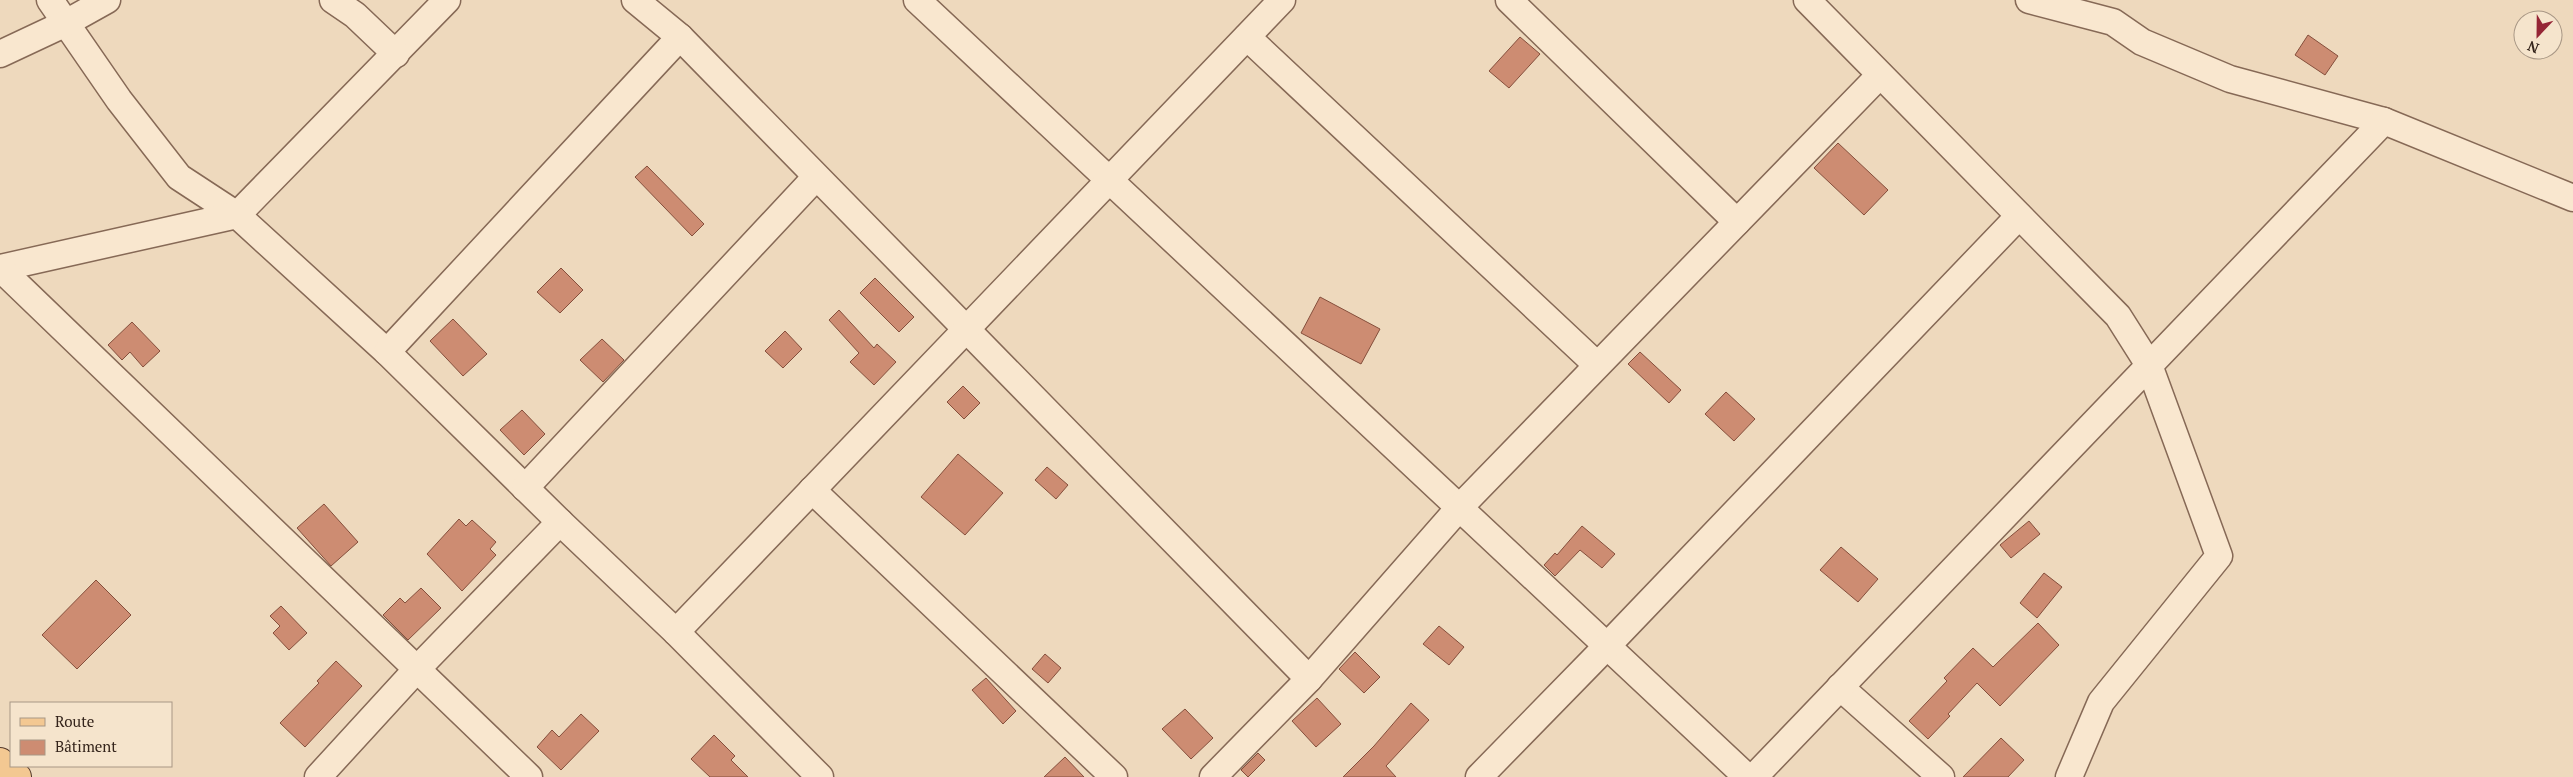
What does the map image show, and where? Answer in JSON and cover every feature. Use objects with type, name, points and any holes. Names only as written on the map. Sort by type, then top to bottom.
[{"type":"main road","points":[[0,762],[17,777]]},
{"type":"street","points":[[50,0],[64,24],[179,177],[237,215],[387,352],[560,522],[676,632],[820,777]]},
{"type":"street","points":[[0,54],[64,24],[107,0]]},
{"type":"street","points":[[333,0],[355,15],[396,54]]},
{"type":"street","points":[[0,268],[237,215],[447,0]]},
{"type":"street","points":[[634,0],[680,37],[1309,680]]},
{"type":"street","points":[[917,0],[1747,777]]},
{"type":"street","points":[[676,632],[1282,0]]},
{"type":"street","points":[[1509,0],[1738,222]]},
{"type":"street","points":[[1807,0],[2118,316],[2149,365],[2220,556],[2100,702],[2069,777]]},
{"type":"street","points":[[2029,0],[2113,22],[2142,42],[2230,79],[2384,121],[2573,198]]},
{"type":"street","points":[[387,352],[680,37]]},
{"type":"street","points":[[1247,37],[1597,366]]},
{"type":"street","points":[[1212,777],[1309,680],[1459,508],[1880,75]]},
{"type":"street","points":[[1754,777],[2384,121]]},
{"type":"street","points":[[526,488],[816,176]]},
{"type":"street","points":[[1479,777],[1608,646],[2019,216]]},
{"type":"street","points":[[0,268],[417,668],[520,774]]},
{"type":"street","points":[[812,490],[1114,777]]},
{"type":"street","points":[[318,777],[417,668],[560,522]]},
{"type":"street","points":[[1840,687],[1941,777]]},
{"type":"building","points":[[2308,35],[2338,56],[2325,75],[2295,55]]},
{"type":"building","points":[[1520,37],[1540,54],[1509,88],[1489,71]]},
{"type":"building","points":[[1838,143],[1888,190],[1864,215],[1814,168]]},
{"type":"building","points":[[647,166],[704,224],[692,236],[635,177]]},
{"type":"building","points":[[561,268],[583,290],[560,313],[537,292]]},
{"type":"building","points":[[875,278],[914,317],[899,332],[860,293]]},
{"type":"building","points":[[1320,297],[1380,329],[1361,364],[1301,333]]},
{"type":"building","points":[[839,310],[874,348],[877,344],[896,362],[874,385],[850,362],[859,353],[829,320]]},
{"type":"building","points":[[453,319],[487,354],[463,376],[430,341]]},
{"type":"building","points":[[132,322],[160,351],[143,367],[130,352],[122,360],[108,345]]},
{"type":"building","points":[[785,331],[802,349],[783,368],[765,351]]},
{"type":"building","points":[[602,339],[624,360],[603,382],[580,360]]},
{"type":"building","points":[[1640,352],[1681,390],[1669,403],[1628,364]]},
{"type":"building","points":[[963,386],[980,403],[964,419],[947,402]]},
{"type":"building","points":[[1726,392],[1755,419],[1734,441],[1705,414]]},
{"type":"building","points":[[522,410],[545,434],[524,455],[500,430]]},
{"type":"building","points":[[958,454],[1003,493],[965,535],[921,497]]},
{"type":"building","points":[[1047,467],[1068,485],[1056,499],[1035,480]]},
{"type":"building","points":[[324,504],[358,542],[331,566],[297,528]]},
{"type":"building","points":[[459,519],[466,526],[472,520],[496,542],[490,549],[496,555],[462,591],[427,554]]},
{"type":"building","points":[[2029,521],[2040,534],[2011,558],[2000,545]]},
{"type":"building","points":[[1582,526],[1615,554],[1602,568],[1580,550],[1555,576],[1544,565],[1555,553],[1557,555]]},
{"type":"building","points":[[1841,547],[1878,579],[1858,602],[1820,570]]},
{"type":"building","points":[[2044,573],[2062,587],[2037,618],[2020,603]]},
{"type":"building","points":[[96,580],[131,615],[77,669],[42,635]]},
{"type":"building","points":[[421,588],[441,608],[408,640],[383,615],[400,598],[405,603]]},
{"type":"building","points":[[281,606],[307,633],[289,650],[273,633],[280,626],[270,616]]},
{"type":"building","points":[[2038,623],[2059,645],[2000,706],[1977,683],[1928,739],[1909,721],[1947,681],[1944,678],[1973,648],[1993,667]]},
{"type":"building","points":[[1439,626],[1464,647],[1449,665],[1423,644]]},
{"type":"building","points":[[1355,652],[1380,677],[1364,693],[1339,669]]},
{"type":"building","points":[[1045,654],[1061,668],[1048,683],[1032,669]]},
{"type":"building","points":[[336,661],[362,686],[305,747],[280,723],[319,683],[317,681]]},
{"type":"building","points":[[986,678],[1016,711],[1003,724],[972,690]]},
{"type":"building","points":[[1317,698],[1341,724],[1316,747],[1292,721]]},
{"type":"building","points":[[1411,703],[1429,720],[1386,766],[1396,777],[1343,777],[1374,746]]},
{"type":"building","points":[[1185,709],[1213,738],[1191,759],[1162,729]]},
{"type":"building","points":[[581,714],[599,731],[561,770],[537,747],[552,730],[559,737]]},
{"type":"building","points":[[714,735],[735,756],[731,760],[748,777],[710,777],[691,759]]},
{"type":"building","points":[[2001,738],[2024,760],[2008,777],[1963,777]]},
{"type":"building","points":[[1258,753],[1265,760],[1248,777],[1241,770]]},
{"type":"building","points":[[1065,757],[1084,777],[1044,777]]}]
